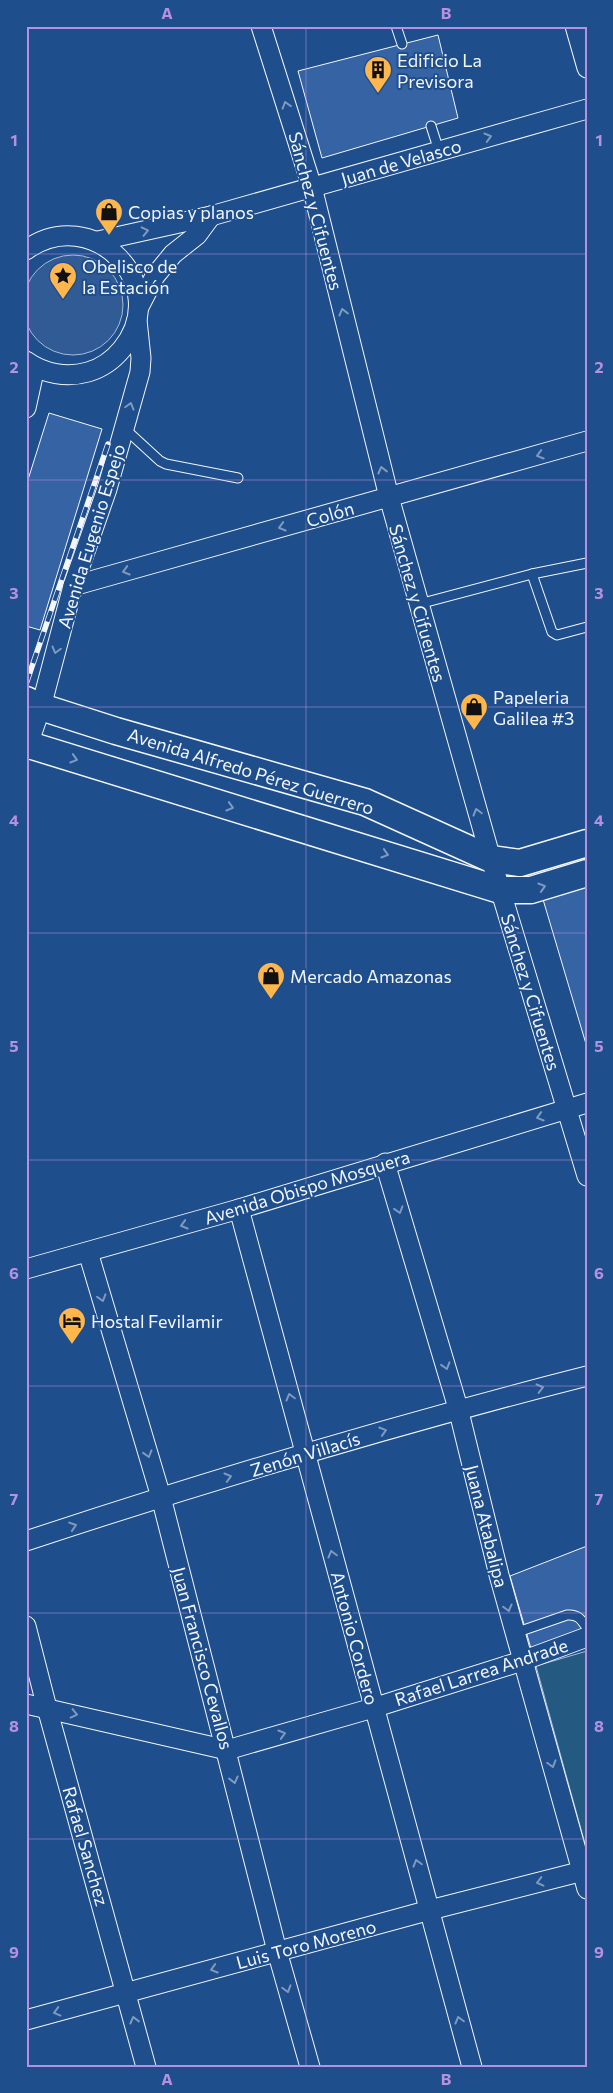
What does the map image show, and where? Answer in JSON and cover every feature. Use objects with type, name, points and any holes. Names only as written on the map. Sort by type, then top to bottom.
[{"type":"street","name":"Sánchez y Cifuentes","points":[[261,26],[312,187],[388,497],[500,890],[587,1176]]},
{"type":"street","points":[[575,26],[587,68]]},
{"type":"street","name":"Juan de Velasco","points":[[98,241],[211,216],[587,109]]},
{"type":"street","points":[[26,408],[30,364],[55,374],[77,375],[98,369],[116,357],[129,340],[155,276],[173,254],[197,234],[211,216]]},
{"type":"street","points":[[26,250],[36,242],[56,236],[77,235],[98,241]]},
{"type":"street","name":"Avenida Eugenio Espejo","points":[[27,746],[34,704],[107,489],[140,372],[137,287],[129,268],[115,252],[98,241]]},
{"type":"street","name":"Colón","points":[[73,586],[587,441]]},
{"type":"street","name":"Avenida Alfredo Pérez Guerrero","points":[[34,704],[116,731],[365,802],[491,859],[520,863],[587,843]]},
{"type":"street","points":[[27,746],[500,890],[531,890],[587,873]]},
{"type":"street","name":"Avenida Obispo Mosquera","points":[[26,1269],[239,1209],[587,1103]]},
{"type":"street","name":"Juana Atabalipa","points":[[385,1163],[458,1408],[522,1661],[585,1877]]},
{"type":"street","name":"Antonio Cordero","points":[[239,1209],[472,2067]]},
{"type":"street","name":"Juan Francisco Cevallos","points":[[88,1252],[161,1497],[277,1952],[310,2067]]},
{"type":"street","name":"Zenón Villacís","points":[[26,1541],[161,1497],[458,1408],[587,1376]]},
{"type":"street","name":"Rafael Sanchez","points":[[26,1626],[46,1708],[146,2067]]},
{"type":"street","name":"Rafael Larrea Andrade","points":[[26,1704],[227,1750],[373,1708],[522,1661],[587,1637]]},
{"type":"street","name":"Luis Toro Moreno","points":[[26,2020],[430,1910],[585,1877]]},
{"type":"lane","points":[[396,26],[402,44]]},
{"type":"lane","points":[[431,126],[439,151]]},
{"type":"lane","points":[[124,428],[160,461],[166,464],[238,478]]},
{"type":"lane","points":[[419,604],[532,574],[587,563]]},
{"type":"lane","points":[[532,574],[552,632],[557,635],[587,627]]},
{"type":"lane","points":[[515,1634],[567,1614],[579,1616],[587,1628]]},
{"type":"shaded area","points":[[73,255],[92,259],[108,270],[119,286],[123,305],[119,324],[108,340],[92,351],[73,355],[54,351],[38,340],[27,324],[23,305],[27,286],[38,270],[54,259]]},
{"type":"shaded area","points":[[587,1651],[587,1851],[536,1666]]},
{"type":"building","name":"Edificio La Previsora","points":[[438,35],[458,118],[322,158],[298,71]]},
{"type":"building","points":[[49,413],[102,429],[40,630],[26,626],[26,486]]},
{"type":"building","points":[[587,883],[587,1043],[586,1044],[542,896]]},
{"type":"building","points":[[587,1546],[587,1633],[532,1652],[510,1576]]},
{"type":"railway","points":[[26,684],[108,444]]},
{"type":"place","name":"Edificio La Previsora","points":[[378,94]]},
{"type":"place","name":"Copias y planos","points":[[109,236]]},
{"type":"place","name":"Obelisco de la Estación","points":[[63,300]]},
{"type":"place","name":"Papeleria Galilea #3","points":[[474,731]]},
{"type":"place","name":"Mercado Amazonas","points":[[271,1000]]},
{"type":"place","name":"Hostal Fevilamir","points":[[72,1345]]}]
